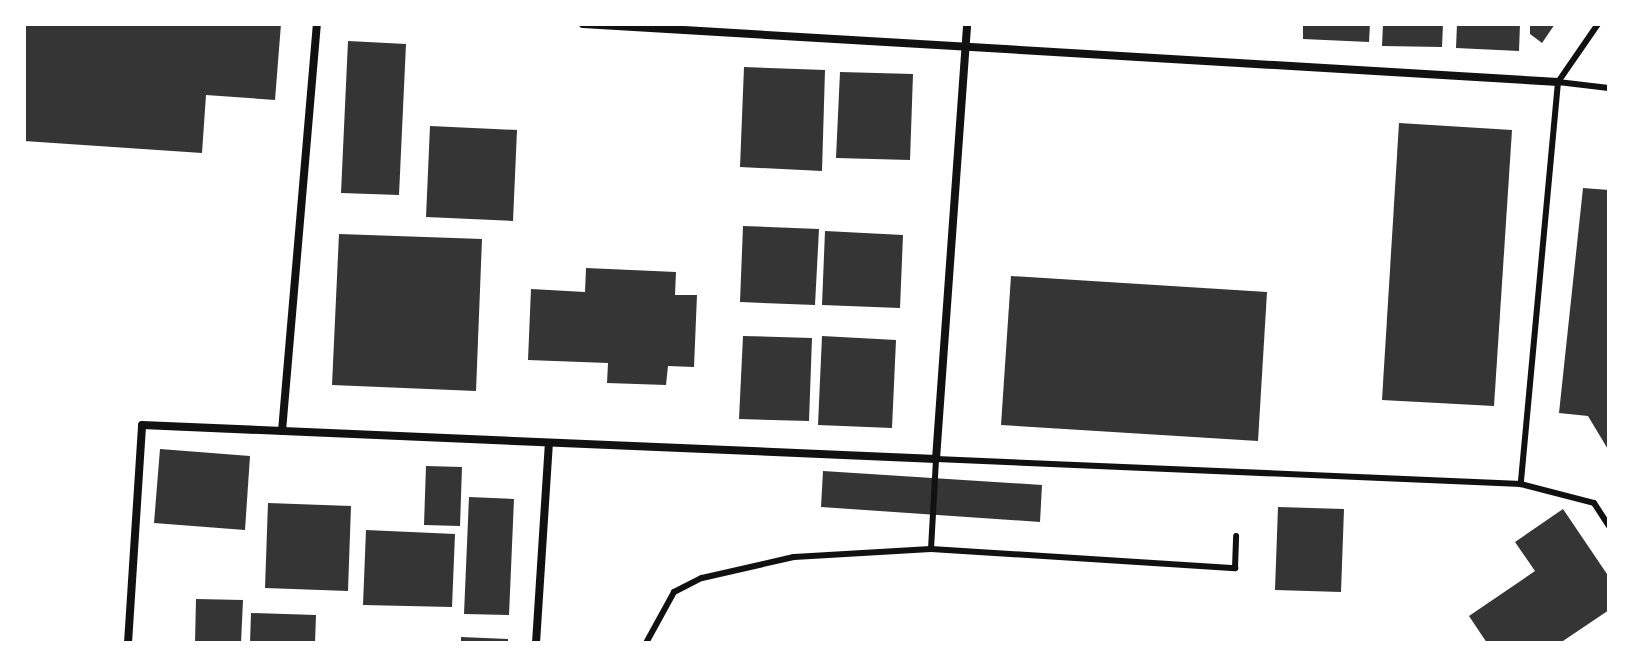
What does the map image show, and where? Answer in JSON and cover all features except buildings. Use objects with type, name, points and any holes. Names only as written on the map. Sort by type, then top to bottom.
[{"type":"street","points":[[282,431],[317,24]]},
{"type":"street","points":[[583,24],[1558,82]]},
{"type":"street","points":[[128,643],[142,425],[936,459],[967,24]]},
{"type":"street","points":[[536,643],[549,443]]},
{"type":"lane","points":[[1521,484],[1558,82],[1598,24]]},
{"type":"lane","points":[[1558,82],[1609,88]]},
{"type":"lane","points":[[931,549],[936,459],[1521,484],[1594,503],[1609,526]]},
{"type":"lane","points":[[646,643],[674,592],[702,578],[794,557],[931,549],[1235,568],[1236,536]]}]
